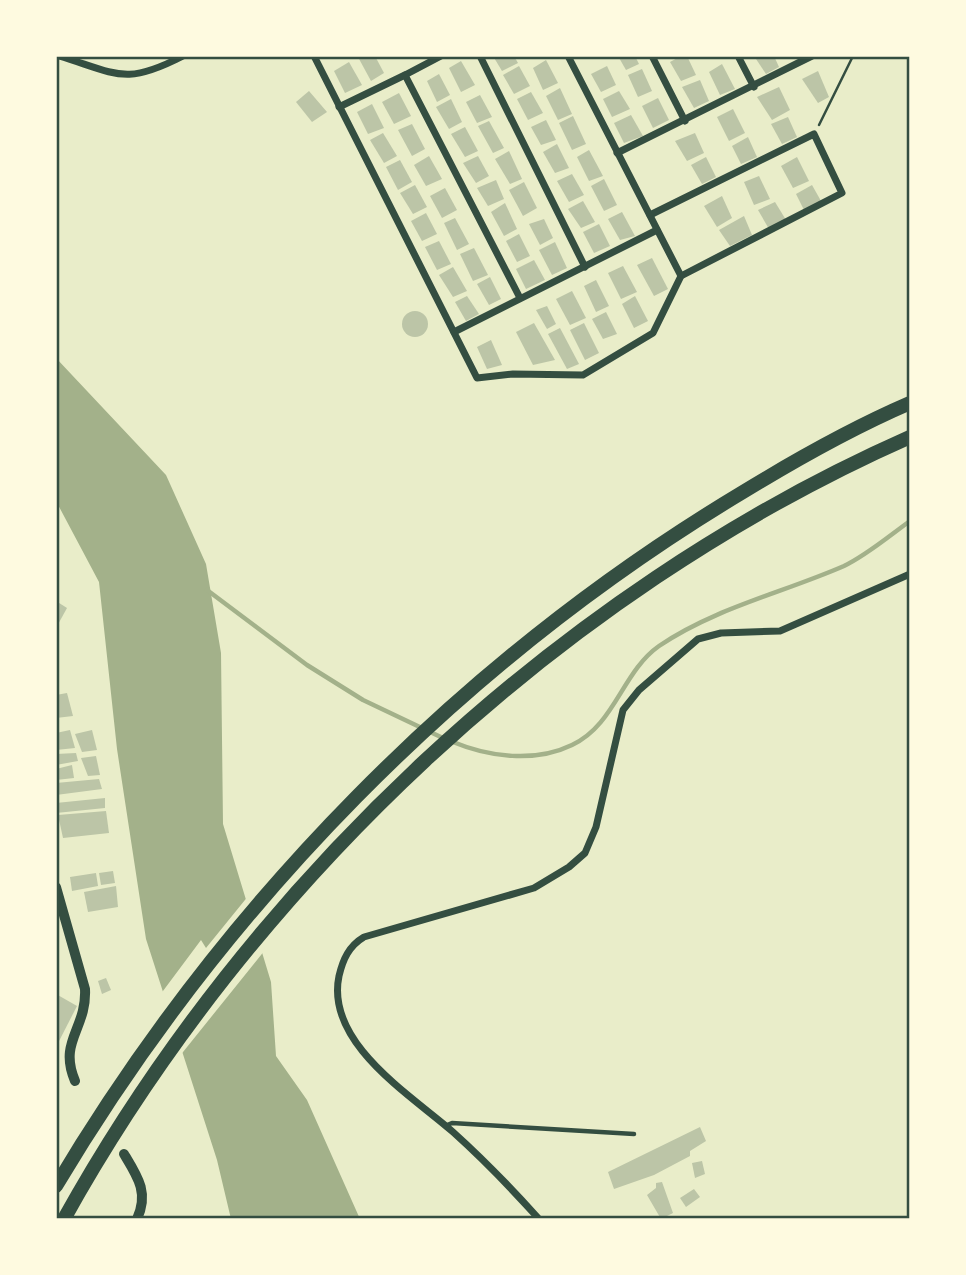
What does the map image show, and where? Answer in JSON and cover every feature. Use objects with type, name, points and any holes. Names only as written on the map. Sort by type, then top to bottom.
[{"type":"highway","points":[[56,1170],[140,1049],[295,861],[439,718],[532,638],[616,574],[688,525],[822,446],[910,403]]},
{"type":"highway","points":[[64,1219],[151,1079],[214,993],[350,837],[461,729],[552,653],[628,596],[705,544],[775,504],[910,436]]},
{"type":"highway","points":[[56,1186],[140,1049]]},
{"type":"highway","points":[[73,1219],[123,1122]]},
{"type":"street","points":[[59,56],[129,77],[151,72],[183,56]]},
{"type":"street","points":[[314,56],[477,378],[513,374],[583,375],[653,333],[681,276],[842,193],[814,134],[650,215]]},
{"type":"street","points":[[338,107],[441,56]]},
{"type":"street","points":[[480,56],[585,267]]},
{"type":"street","points":[[568,56],[681,276]]},
{"type":"street","points":[[652,56],[685,121]]},
{"type":"street","points":[[738,56],[754,86]]},
{"type":"street","points":[[617,153],[812,56]]},
{"type":"street","points":[[405,75],[520,299]]},
{"type":"street","points":[[454,332],[657,230]]},
{"type":"street","points":[[539,1219],[511,1188],[383,1073],[361,1049],[345,1021],[337,985],[350,949],[364,937],[534,888],[569,867],[584,853],[596,827],[623,710],[639,690],[698,639],[720,633],[780,631],[910,574]]},
{"type":"street","points":[[56,887],[85,989],[86,1006],[68,1053],[68,1065],[75,1081]]},
{"type":"street","points":[[124,1154],[142,1188],[144,1198],[137,1219]]},
{"type":"lane","points":[[445,1126],[452,1123],[634,1134]]},
{"type":"path","points":[[814,134],[853,56]]},
{"type":"shaded area","points":[[56,358],[166,475],[206,564],[221,653],[223,824],[271,982],[276,1056],[307,1100],[360,1219],[231,1219],[217,1160],[146,939],[117,749],[99,582],[56,501]]},
{"type":"pier","points":[[249,895],[265,950],[179,1057],[160,995],[201,940],[206,948]]},
{"type":"building","points":[[375,56],[384,73],[371,81],[358,57]]},
{"type":"building","points":[[493,56],[514,56],[518,63],[502,71]]},
{"type":"building","points":[[618,56],[635,56],[639,64],[626,70]]},
{"type":"building","points":[[687,56],[696,75],[681,81],[670,62]]},
{"type":"building","points":[[754,56],[774,56],[779,67],[766,74]]},
{"type":"building","points":[[546,60],[558,83],[543,90],[533,68]]},
{"type":"building","points":[[461,61],[475,85],[461,92],[449,68]]},
{"type":"building","points":[[349,62],[362,85],[345,93],[334,71]]},
{"type":"building","points":[[722,64],[735,89],[720,95],[709,72]]},
{"type":"building","points":[[519,66],[530,86],[514,94],[503,75]]},
{"type":"building","points":[[607,66],[616,85],[601,92],[591,74]]},
{"type":"building","points":[[642,69],[652,91],[638,97],[628,75]]},
{"type":"building","points":[[818,71],[829,97],[818,103],[802,79]]},
{"type":"building","points":[[439,74],[450,95],[437,102],[427,81]]},
{"type":"building","points":[[700,80],[709,101],[694,108],[682,87]]},
{"type":"building","points":[[779,87],[790,110],[772,120],[757,97]]},
{"type":"building","points":[[560,88],[572,114],[558,120],[546,96]]},
{"type":"building","points":[[309,91],[327,112],[312,122],[296,102]]},
{"type":"building","points":[[619,91],[630,109],[612,117],[603,99]]},
{"type":"building","points":[[531,92],[543,113],[528,120],[517,99]]},
{"type":"building","points":[[399,93],[411,116],[394,124],[382,102]]},
{"type":"building","points":[[480,95],[492,117],[477,123],[466,102]]},
{"type":"building","points":[[658,98],[669,120],[653,128],[642,106]]},
{"type":"building","points":[[451,99],[462,122],[449,129],[436,107]]},
{"type":"building","points":[[372,104],[384,128],[368,134],[357,112]]},
{"type":"building","points":[[733,109],[745,133],[729,141],[717,117]]},
{"type":"building","points":[[631,115],[643,136],[624,143],[614,123]]},
{"type":"building","points":[[573,116],[586,144],[572,150],[559,123]]},
{"type":"building","points":[[788,117],[797,137],[782,144],[771,124]]},
{"type":"building","points":[[546,120],[556,140],[541,145],[531,127]]},
{"type":"building","points":[[489,121],[504,148],[493,153],[478,126]]},
{"type":"building","points":[[412,124],[425,149],[412,156],[398,130]]},
{"type":"building","points":[[465,127],[478,151],[465,157],[451,134]]},
{"type":"building","points":[[383,133],[397,156],[384,163],[370,140]]},
{"type":"building","points":[[695,133],[704,153],[687,161],[675,141]]},
{"type":"building","points":[[748,137],[757,157],[741,164],[732,146]]},
{"type":"building","points":[[557,144],[569,168],[555,173],[543,152]]},
{"type":"building","points":[[589,150],[603,176],[589,181],[577,157]]},
{"type":"building","points":[[509,151],[522,179],[510,184],[495,159]]},
{"type":"building","points":[[429,156],[442,179],[426,186],[414,165]]},
{"type":"building","points":[[478,156],[489,176],[476,183],[463,163]]},
{"type":"building","points":[[706,157],[716,177],[702,184],[691,165]]},
{"type":"building","points":[[797,157],[809,181],[793,188],[781,166]]},
{"type":"building","points":[[400,160],[412,182],[398,190],[386,167]]},
{"type":"building","points":[[572,174],[584,195],[569,202],[557,181]]},
{"type":"building","points":[[759,176],[770,199],[754,205],[744,182]]},
{"type":"building","points":[[604,179],[617,205],[604,211],[591,186]]},
{"type":"building","points":[[496,180],[504,199],[488,206],[477,188]]},
{"type":"building","points":[[524,182],[537,208],[523,216],[509,190]]},
{"type":"building","points":[[415,185],[427,207],[413,214],[400,193]]},
{"type":"building","points":[[812,185],[821,201],[804,210],[796,194]]},
{"type":"building","points":[[445,188],[457,210],[442,218],[430,196]]},
{"type":"building","points":[[722,196],[732,218],[717,227],[704,206]]},
{"type":"building","points":[[583,201],[595,222],[581,228],[568,209]]},
{"type":"building","points":[[775,202],[786,220],[769,229],[758,210]]},
{"type":"building","points":[[505,203],[517,229],[504,236],[491,212]]},
{"type":"building","points":[[622,212],[635,236],[620,240],[608,219]]},
{"type":"building","points":[[426,213],[437,234],[422,241],[411,221]]},
{"type":"building","points":[[744,216],[752,235],[730,246],[719,230]]},
{"type":"building","points":[[455,218],[469,244],[457,250],[444,223]]},
{"type":"building","points":[[544,219],[553,238],[540,245],[529,224]]},
{"type":"building","points":[[599,224],[610,246],[594,253],[583,232]]},
{"type":"building","points":[[519,234],[530,256],[517,262],[506,241]]},
{"type":"building","points":[[439,241],[451,264],[437,270],[425,247]]},
{"type":"building","points":[[555,242],[567,268],[552,275],[539,250]]},
{"type":"building","points":[[474,248],[488,275],[473,281],[460,254]]},
{"type":"building","points":[[652,258],[668,289],[654,296],[637,265]]},
{"type":"building","points":[[534,260],[545,280],[526,289],[516,269]]},
{"type":"building","points":[[623,266],[637,292],[621,299],[608,273]]},
{"type":"building","points":[[453,267],[467,291],[453,297],[439,275]]},
{"type":"building","points":[[490,277],[501,299],[489,305],[477,284]]},
{"type":"building","points":[[596,280],[609,306],[596,312],[584,286]]},
{"type":"building","points":[[572,291],[586,318],[570,325],[556,299]]},
{"type":"building","points":[[467,296],[479,314],[466,321],[455,302]]},
{"type":"building","points":[[635,296],[648,321],[634,328],[622,304]]},
{"type":"building","points":[[547,306],[556,324],[547,329],[536,310]]},
{"type":"building","points":[[415,311],[424,315],[428,324],[424,333],[415,337],[406,333],[402,324],[406,315]]},
{"type":"building","points":[[606,312],[617,334],[603,339],[592,319]]},
{"type":"building","points":[[534,323],[555,360],[533,365],[516,332]]},
{"type":"building","points":[[584,323],[599,353],[585,360],[570,330]]},
{"type":"building","points":[[560,328],[579,364],[567,369],[548,334]]},
{"type":"building","points":[[491,340],[502,365],[487,369],[477,347]]},
{"type":"building","points":[[56,601],[67,608],[56,628]]},
{"type":"building","points":[[67,693],[73,716],[56,718],[56,695]]},
{"type":"building","points":[[70,730],[75,748],[56,750],[56,733]]},
{"type":"building","points":[[92,730],[97,750],[82,752],[75,734]]},
{"type":"building","points":[[76,753],[78,761],[56,765],[56,754]]},
{"type":"building","points":[[96,756],[100,775],[88,776],[81,758]]},
{"type":"building","points":[[72,765],[74,778],[56,780],[56,769]]},
{"type":"building","points":[[99,779],[102,789],[56,795],[56,783]]},
{"type":"building","points":[[105,798],[105,808],[56,813],[56,803]]},
{"type":"building","points":[[106,811],[109,833],[63,838],[58,815]]},
{"type":"building","points":[[113,871],[115,883],[101,885],[99,873]]},
{"type":"building","points":[[96,873],[98,886],[72,891],[70,877]]},
{"type":"building","points":[[116,886],[118,907],[88,912],[84,892]]},
{"type":"building","points":[[106,978],[111,990],[102,994],[98,981]]},
{"type":"building","points":[[56,994],[77,1006],[56,1047]]},
{"type":"building","points":[[700,1127],[706,1141],[690,1151],[690,1156],[654,1175],[614,1189],[608,1172]]},
{"type":"building","points":[[702,1161],[705,1174],[695,1178],[692,1163]]},
{"type":"building","points":[[662,1182],[673,1213],[661,1219],[647,1195],[656,1188],[656,1183]]},
{"type":"building","points":[[694,1189],[700,1197],[686,1207],[680,1198]]},
{"type":"waterway","points":[[453,742],[512,756],[543,754],[572,745],[599,725],[636,670],[659,646],[726,611],[853,562],[910,521]]},
{"type":"waterway","points":[[207,590],[307,665],[363,700],[445,739]]}]
